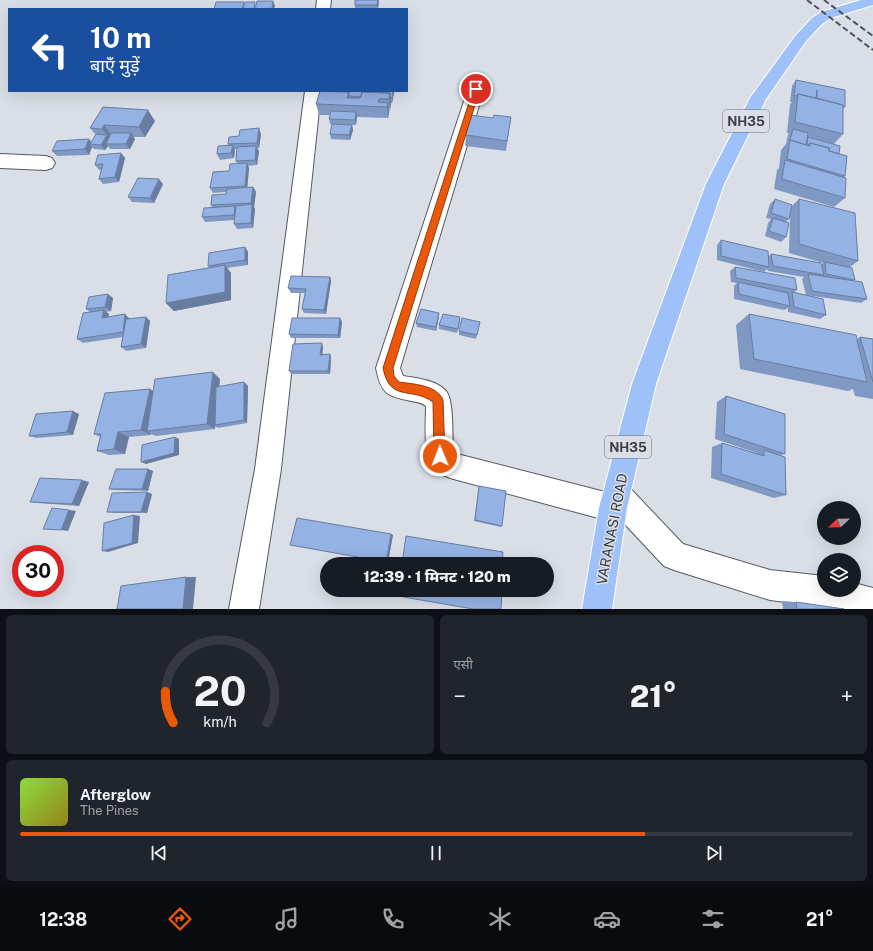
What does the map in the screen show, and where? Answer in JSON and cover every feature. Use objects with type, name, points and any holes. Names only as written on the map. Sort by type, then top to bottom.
[{"type":"highway","name":"VARANASI ROAD","points":[[597,609],[615,502],[644,384],[715,184],[749,114],[768,83],[801,38],[817,21],[826,15],[873,1]]},
{"type":"street","points":[[476,89],[388,368],[390,378],[396,386],[427,392],[438,400],[440,456],[450,465],[615,502],[674,556],[770,586],[830,592],[873,603]]},
{"type":"street","points":[[244,609],[268,469],[313,92]]},
{"type":"street","points":[[0,161],[46,163]]},
{"type":"building","points":[[355,0],[378,0],[377,5],[355,5]]},
{"type":"building","points":[[257,1],[273,1],[272,8],[255,8]]},
{"type":"building","points":[[216,2],[244,2],[242,8],[214,8]]},
{"type":"building","points":[[245,2],[255,2],[254,8],[243,8]]},
{"type":"building","points":[[796,80],[845,90],[845,107],[843,105],[817,98],[817,90],[816,98],[798,94],[794,96]]},
{"type":"building","points":[[320,92],[349,92],[347,98],[360,98],[362,92],[390,93],[389,99],[379,99],[378,102],[388,103],[387,107],[316,104]]},
{"type":"building","points":[[349,92],[362,92],[361,97],[349,96]]},
{"type":"building","points":[[362,92],[393,92],[392,98],[390,98],[390,93]]},
{"type":"building","points":[[798,94],[843,105],[843,134],[795,122]]},
{"type":"building","points":[[103,107],[148,110],[139,127],[104,125],[102,129],[90,128]]},
{"type":"building","points":[[331,111],[356,112],[355,120],[329,119]]},
{"type":"building","points":[[470,115],[493,118],[494,115],[511,117],[507,141],[466,135]]},
{"type":"building","points":[[332,124],[352,125],[349,135],[330,134]]},
{"type":"building","points":[[259,128],[257,143],[228,144],[229,137],[239,136],[240,130]]},
{"type":"building","points":[[793,129],[808,133],[806,145],[790,140]]},
{"type":"building","points":[[111,133],[131,133],[126,144],[106,144]]},
{"type":"building","points":[[96,134],[107,135],[101,145],[90,144]]},
{"type":"building","points":[[808,137],[840,146],[839,154],[829,151],[829,148],[810,143],[807,145]]},
{"type":"building","points":[[89,139],[85,149],[52,151],[57,141]]},
{"type":"building","points":[[790,140],[810,146],[810,143],[829,148],[829,151],[847,156],[845,176],[787,159]]},
{"type":"building","points":[[233,145],[231,153],[217,154],[218,146]]},
{"type":"building","points":[[256,146],[255,160],[236,161],[237,147]]},
{"type":"building","points":[[121,153],[115,177],[99,179],[103,164],[95,165],[98,155]]},
{"type":"building","points":[[785,160],[846,178],[845,198],[782,179]]},
{"type":"building","points":[[247,163],[245,186],[210,188],[213,172],[229,171],[230,164]]},
{"type":"building","points":[[138,178],[159,179],[150,198],[128,197]]},
{"type":"building","points":[[253,187],[251,203],[211,205],[212,195],[226,194],[227,189]]},
{"type":"building","points":[[775,199],[792,205],[789,219],[771,213]]},
{"type":"building","points":[[799,199],[855,213],[858,261],[799,244]]},
{"type":"building","points":[[252,204],[251,223],[234,224],[236,206]]},
{"type":"building","points":[[235,206],[234,215],[202,217],[204,208]]},
{"type":"building","points":[[773,218],[789,223],[786,237],[769,231]]},
{"type":"building","points":[[721,240],[768,251],[769,267],[721,256]]},
{"type":"building","points":[[245,247],[245,260],[208,266],[209,253]]},
{"type":"building","points":[[771,254],[821,263],[824,275],[773,266]]},
{"type":"building","points":[[825,262],[852,268],[855,280],[826,274]]},
{"type":"building","points":[[225,265],[225,292],[166,303],[168,275]]},
{"type":"building","points":[[735,267],[795,278],[797,290],[736,278]]},
{"type":"building","points":[[808,274],[862,282],[867,299],[812,291]]},
{"type":"building","points":[[291,276],[330,277],[324,310],[302,309],[306,289],[288,288]]},
{"type":"building","points":[[738,282],[788,293],[790,306],[739,294]]},
{"type":"building","points":[[792,292],[823,299],[826,315],[794,307]]},
{"type":"building","points":[[108,294],[105,307],[86,309],[89,297]]},
{"type":"building","points":[[421,309],[439,313],[436,327],[416,323]]},
{"type":"building","points":[[104,310],[102,318],[125,314],[123,332],[77,339],[83,313]]},
{"type":"building","points":[[443,314],[460,317],[458,329],[439,325]]},
{"type":"building","points":[[749,314],[856,335],[867,382],[754,359]]},
{"type":"building","points":[[146,317],[141,344],[121,347],[126,319]]},
{"type":"building","points":[[292,318],[340,318],[338,335],[289,334]]},
{"type":"building","points":[[462,318],[480,322],[477,335],[459,331]]},
{"type":"building","points":[[860,337],[873,339],[873,382]]},
{"type":"building","points":[[322,343],[320,355],[330,354],[328,371],[289,371],[293,344]]},
{"type":"building","points":[[213,372],[207,424],[147,431],[155,379]]},
{"type":"building","points":[[244,382],[244,420],[215,425],[216,387]]},
{"type":"building","points":[[150,389],[141,430],[118,432],[114,449],[97,451],[101,434],[94,434],[105,393]]},
{"type":"building","points":[[726,396],[785,414],[785,454],[724,434]]},
{"type":"building","points":[[73,411],[67,432],[29,436],[36,414]]},
{"type":"building","points":[[175,437],[174,453],[141,462],[142,445]]},
{"type":"building","points":[[722,443],[764,456],[764,450],[785,457],[786,495],[721,474]]},
{"type":"building","points":[[116,469],[148,469],[142,489],[109,489]]},
{"type":"building","points":[[40,478],[82,480],[72,504],[30,502]]},
{"type":"building","points":[[479,486],[506,491],[502,526],[475,520]]},
{"type":"building","points":[[147,492],[141,512],[107,512],[112,493]]},
{"type":"building","points":[[52,508],[69,510],[61,530],[43,529]]},
{"type":"building","points":[[134,515],[132,543],[102,551],[104,523]]},
{"type":"building","points":[[297,518],[391,534],[387,557],[358,557],[290,545]]},
{"type":"building","points":[[406,536],[503,552],[503,557],[403,557]]},
{"type":"building","points":[[186,577],[183,609],[117,609],[121,586]]},
{"type":"building","points":[[404,597],[502,597],[501,609],[473,609]]},
{"type":"building","points":[[796,602],[844,609],[797,609]]},
{"type":"railway","points":[[807,0],[873,50]]},
{"type":"railway","points":[[824,0],[873,36]]},
{"type":"route","points":[[440,456],[438,400],[427,392],[396,386],[390,378],[388,368],[476,89]]}]
